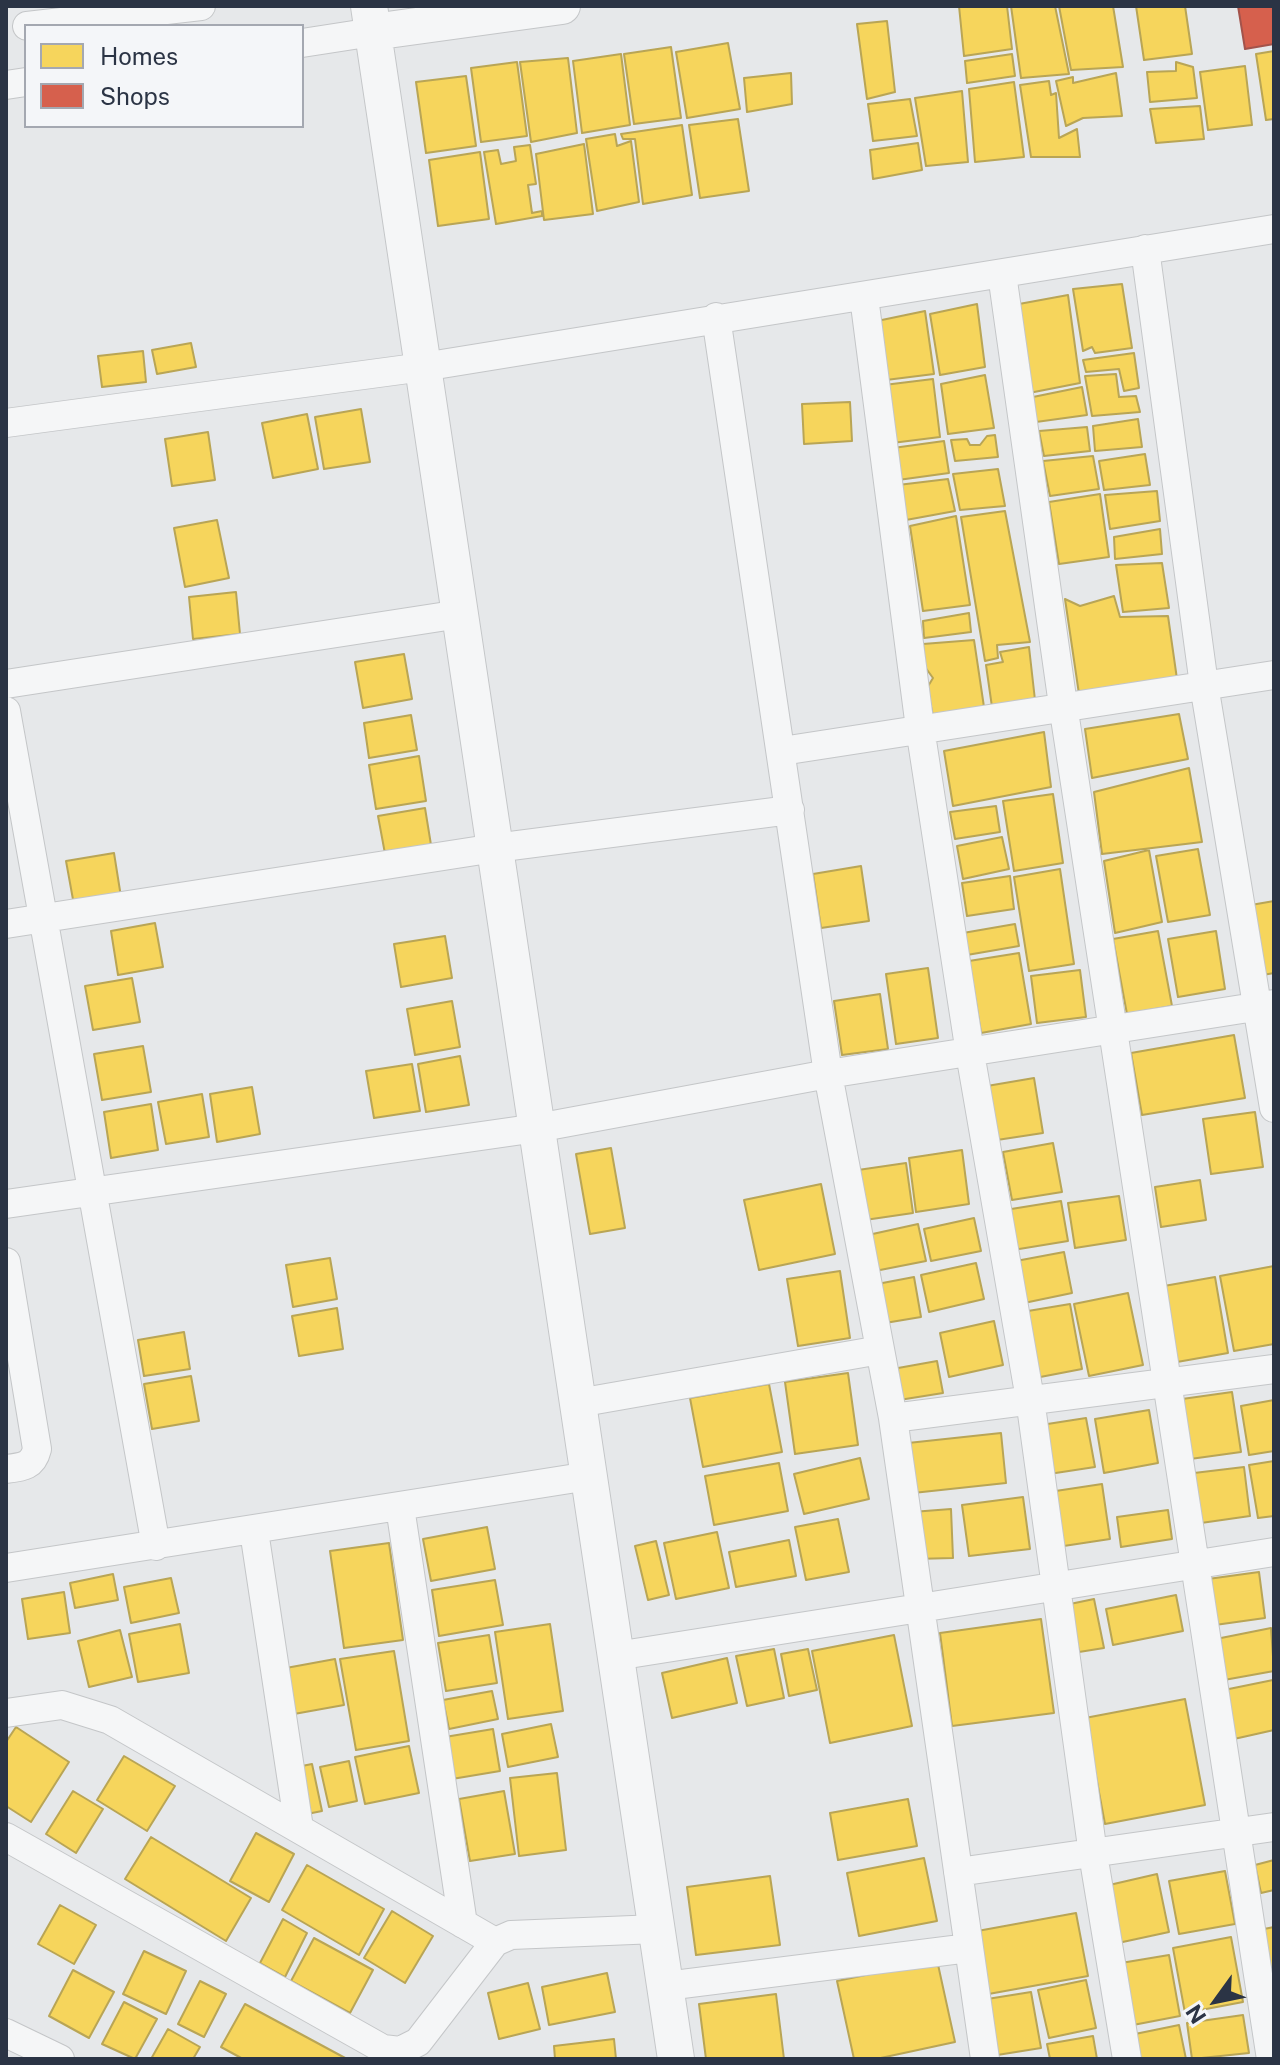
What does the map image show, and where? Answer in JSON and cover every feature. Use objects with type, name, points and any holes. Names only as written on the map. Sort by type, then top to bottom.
[{"type":"street","points":[[44,24],[201,6]]},
{"type":"street","points":[[304,42],[371,19],[562,6]]},
{"type":"street","points":[[371,19],[676,2059]]},
{"type":"street","points":[[6,423],[423,367],[716,317],[864,297],[1274,229]]},
{"type":"street","points":[[1145,249],[1204,685],[1266,1005],[1274,1108]]},
{"type":"street","points":[[1002,274],[1063,705],[1271,2059]]},
{"type":"street","points":[[864,297],[920,728],[970,1053],[1030,1399],[1093,1854],[1127,2059]]},
{"type":"street","points":[[716,317],[828,1074],[893,1418],[985,2059]]},
{"type":"street","points":[[6,684],[460,614]]},
{"type":"street","points":[[782,751],[1063,705],[1274,675]]},
{"type":"street","points":[[6,711],[13,783],[45,917],[156,1546]]},
{"type":"street","points":[[6,924],[495,848],[790,810]]},
{"type":"street","points":[[6,1204],[537,1128],[828,1074],[1266,1005]]},
{"type":"street","points":[[6,1262],[37,1449],[34,1460],[25,1467],[6,1469]]},
{"type":"street","points":[[578,1403],[880,1350]]},
{"type":"street","points":[[893,1418],[1274,1369]]},
{"type":"street","points":[[6,1568],[589,1476]]},
{"type":"street","points":[[400,1507],[463,1924]]},
{"type":"street","points":[[254,1531],[299,1828]]},
{"type":"street","points":[[616,1656],[1274,1552]]},
{"type":"street","points":[[6,1713],[62,1705],[110,1720],[495,1942]]},
{"type":"street","points":[[958,1872],[1274,1827]]},
{"type":"street","points":[[6,1837],[383,2049],[400,2051],[418,2042],[495,1942],[511,1935],[657,1929]]},
{"type":"street","points":[[666,1986],[969,1948]]},
{"type":"street","points":[[6,2033],[60,2059]]},
{"type":"building: Homes","points":[[959,6],[1007,6],[1012,49],[964,56]]},
{"type":"building: Homes","points":[[1011,6],[1055,6],[1069,74],[1021,78]]},
{"type":"building: Homes","points":[[1059,6],[1113,6],[1123,67],[1071,70]]},
{"type":"building: Homes","points":[[1136,6],[1185,6],[1192,54],[1144,60]]},
{"type":"building: Homes","points":[[887,21],[895,92],[867,99],[857,24]]},
{"type":"building: Homes","points":[[728,43],[740,109],[687,118],[676,52]]},
{"type":"building: Homes","points":[[671,47],[681,118],[634,124],[624,54]]},
{"type":"building: Homes","points":[[1274,51],[1274,119],[1266,120],[1256,54]]},
{"type":"building: Homes","points":[[621,54],[630,125],[582,133],[573,61]]},
{"type":"building: Homes","points":[[1012,54],[1015,76],[967,83],[965,61]]},
{"type":"building: Homes","points":[[568,58],[577,133],[531,142],[520,62]]},
{"type":"building: Homes","points":[[517,62],[527,136],[481,142],[471,68]]},
{"type":"building: Homes","points":[[1176,62],[1193,67],[1197,98],[1150,102],[1147,72],[1176,71]]},
{"type":"building: Homes","points":[[1245,66],[1252,125],[1208,130],[1200,72]]},
{"type":"building: Homes","points":[[791,73],[792,104],[747,112],[744,78]]},
{"type":"building: Homes","points":[[1116,73],[1122,116],[1083,118],[1066,126],[1056,81],[1073,77],[1073,83]]},
{"type":"building: Homes","points":[[466,76],[476,146],[426,153],[416,82]]},
{"type":"building: Homes","points":[[1049,81],[1051,95],[1056,93],[1059,138],[1077,129],[1080,157],[1031,157],[1020,85]]},
{"type":"building: Homes","points":[[1014,82],[1024,157],[975,162],[969,89]]},
{"type":"building: Homes","points":[[962,91],[968,162],[926,166],[915,98]]},
{"type":"building: Homes","points":[[910,99],[917,136],[873,141],[868,104]]},
{"type":"building: Homes","points":[[1200,106],[1204,139],[1156,143],[1150,109]]},
{"type":"building: Homes","points":[[738,119],[749,191],[700,198],[689,125]]},
{"type":"building: Homes","points":[[682,125],[692,195],[643,204],[635,139],[623,139],[621,134]]},
{"type":"building: Homes","points":[[615,134],[617,146],[631,141],[639,202],[597,211],[586,139]]},
{"type":"building: Homes","points":[[918,143],[922,170],[873,179],[870,150]]},
{"type":"building: Homes","points":[[584,144],[593,214],[544,220],[536,154]]},
{"type":"building: Homes","points":[[530,145],[536,184],[528,185],[532,213],[542,211],[542,216],[496,224],[484,152],[498,150],[501,164],[516,161],[514,147]]},
{"type":"building: Homes","points":[[480,152],[489,219],[438,226],[429,160]]},
{"type":"building: Homes","points":[[1122,284],[1132,348],[1095,353],[1092,347],[1083,351],[1073,289]]},
{"type":"building: Homes","points":[[1068,295],[1080,383],[1029,393],[1019,304]]},
{"type":"building: Homes","points":[[977,304],[985,367],[940,375],[930,314]]},
{"type":"building: Homes","points":[[925,311],[934,374],[886,380],[877,321]]},
{"type":"building: Homes","points":[[191,343],[196,367],[157,374],[152,350]]},
{"type":"building: Homes","points":[[143,351],[146,382],[102,387],[98,356]]},
{"type":"building: Homes","points":[[1134,353],[1139,388],[1124,391],[1119,369],[1086,372],[1083,360]]},
{"type":"building: Homes","points":[[1116,374],[1119,397],[1136,396],[1140,412],[1092,416],[1085,376]]},
{"type":"building: Homes","points":[[985,375],[994,428],[948,434],[941,384]]},
{"type":"building: Homes","points":[[933,379],[940,437],[892,443],[884,385]]},
{"type":"building: Homes","points":[[1082,387],[1087,415],[1036,422],[1033,397]]},
{"type":"building: Homes","points":[[850,402],[852,441],[804,444],[802,404]]},
{"type":"building: Homes","points":[[361,409],[370,462],[324,469],[315,417]]},
{"type":"building: Homes","points":[[307,414],[318,469],[273,478],[262,423]]},
{"type":"building: Homes","points":[[1138,419],[1142,447],[1095,451],[1093,426]]},
{"type":"building: Homes","points":[[1087,427],[1090,451],[1044,456],[1039,431]]},
{"type":"building: Homes","points":[[208,432],[215,480],[172,486],[165,439]]},
{"type":"building: Homes","points":[[995,435],[998,457],[955,461],[951,440],[967,439],[970,445],[980,445],[987,436]]},
{"type":"building: Homes","points":[[944,441],[949,473],[898,480],[893,448]]},
{"type":"building: Homes","points":[[1145,454],[1150,485],[1104,490],[1099,461]]},
{"type":"building: Homes","points":[[1093,456],[1099,489],[1050,496],[1043,461]]},
{"type":"building: Homes","points":[[998,469],[1005,506],[960,510],[953,474]]},
{"type":"building: Homes","points":[[948,479],[955,511],[906,520],[898,485]]},
{"type":"building: Homes","points":[[1157,491],[1160,521],[1110,529],[1105,495]]},
{"type":"building: Homes","points":[[1100,494],[1109,557],[1059,564],[1049,502]]},
{"type":"building: Homes","points":[[1005,511],[1030,642],[997,645],[998,658],[985,661],[961,517]]},
{"type":"building: Homes","points":[[956,516],[970,605],[923,611],[910,526]]},
{"type":"building: Homes","points":[[217,520],[229,578],[185,587],[174,528]]},
{"type":"building: Homes","points":[[1160,529],[1162,554],[1115,559],[1114,537]]},
{"type":"building: Homes","points":[[1162,563],[1169,608],[1123,612],[1116,565]]},
{"type":"building: Homes","points":[[236,592],[240,634],[193,639],[189,597]]},
{"type":"building: Homes","points":[[1114,596],[1120,617],[1168,616],[1177,679],[1079,694],[1065,599],[1080,606]]},
{"type":"building: Homes","points":[[969,613],[971,632],[924,638],[923,621]]},
{"type":"building: Homes","points":[[974,640],[984,707],[933,716],[927,688],[933,678],[925,667],[923,644]]},
{"type":"building: Homes","points":[[1029,647],[1035,700],[992,707],[986,665],[1003,662],[1000,652]]},
{"type":"building: Homes","points":[[404,654],[412,699],[363,708],[355,662]]},
{"type":"building: Homes","points":[[1179,714],[1188,759],[1092,778],[1085,729]]},
{"type":"building: Homes","points":[[411,715],[417,750],[369,758],[364,723]]},
{"type":"building: Homes","points":[[1044,732],[1051,787],[953,806],[944,751]]},
{"type":"building: Homes","points":[[419,756],[426,801],[376,809],[369,765]]},
{"type":"building: Homes","points":[[1189,768],[1202,842],[1102,854],[1094,792]]},
{"type":"building: Homes","points":[[1053,794],[1063,863],[1014,871],[1003,801]]},
{"type":"building: Homes","points":[[996,806],[1000,832],[955,839],[950,812]]},
{"type":"building: Homes","points":[[425,808],[432,851],[386,859],[378,816]]},
{"type":"building: Homes","points":[[1002,837],[1009,869],[963,879],[957,846]]},
{"type":"building: Homes","points":[[1198,849],[1210,915],[1168,922],[1156,856]]},
{"type":"building: Homes","points":[[1149,850],[1162,922],[1115,933],[1104,861]]},
{"type":"building: Homes","points":[[114,853],[121,897],[74,905],[66,861]]},
{"type":"building: Homes","points":[[861,866],[869,921],[821,928],[813,874]]},
{"type":"building: Homes","points":[[1060,869],[1074,964],[1029,971],[1014,877]]},
{"type":"building: Homes","points":[[1010,876],[1014,909],[967,916],[962,883]]},
{"type":"building: Homes","points":[[1274,901],[1274,973],[1263,975],[1251,905]]},
{"type":"building: Homes","points":[[155,923],[163,967],[118,975],[111,931]]},
{"type":"building: Homes","points":[[1015,924],[1019,946],[967,955],[963,933]]},
{"type":"building: Homes","points":[[1158,931],[1172,1006],[1127,1014],[1113,939]]},
{"type":"building: Homes","points":[[1216,931],[1225,989],[1178,997],[1168,939]]},
{"type":"building: Homes","points":[[445,936],[452,978],[401,987],[394,944]]},
{"type":"building: Homes","points":[[1019,953],[1031,1024],[981,1033],[969,961]]},
{"type":"building: Homes","points":[[928,968],[938,1038],[896,1044],[886,974]]},
{"type":"building: Homes","points":[[1080,970],[1086,1017],[1037,1023],[1031,976]]},
{"type":"building: Homes","points":[[132,978],[140,1022],[93,1030],[85,986]]},
{"type":"building: Homes","points":[[880,994],[888,1049],[842,1055],[834,1001]]},
{"type":"building: Homes","points":[[452,1001],[460,1047],[415,1055],[407,1009]]},
{"type":"building: Homes","points":[[1234,1035],[1245,1098],[1142,1115],[1131,1053]]},
{"type":"building: Homes","points":[[143,1046],[151,1092],[102,1100],[94,1054]]},
{"type":"building: Homes","points":[[460,1056],[469,1105],[426,1112],[418,1064]]},
{"type":"building: Homes","points":[[412,1064],[420,1111],[374,1118],[366,1071]]},
{"type":"building: Homes","points":[[1034,1078],[1043,1133],[997,1140],[987,1086]]},
{"type":"building: Homes","points":[[252,1087],[260,1134],[217,1142],[210,1094]]},
{"type":"building: Homes","points":[[202,1094],[209,1137],[166,1144],[158,1102]]},
{"type":"building: Homes","points":[[151,1104],[158,1150],[111,1158],[104,1112]]},
{"type":"building: Homes","points":[[1255,1112],[1263,1167],[1211,1174],[1203,1119]]},
{"type":"building: Homes","points":[[1053,1143],[1062,1192],[1012,1200],[1003,1152]]},
{"type":"building: Homes","points":[[611,1148],[625,1228],[590,1234],[576,1154]]},
{"type":"building: Homes","points":[[962,1150],[969,1204],[916,1212],[909,1158]]},
{"type":"building: Homes","points":[[906,1163],[913,1213],[865,1220],[858,1170]]},
{"type":"building: Homes","points":[[1200,1180],[1206,1220],[1161,1227],[1155,1187]]},
{"type":"building: Homes","points":[[821,1184],[835,1254],[759,1270],[744,1200]]},
{"type":"building: Homes","points":[[1119,1196],[1126,1240],[1075,1248],[1068,1203]]},
{"type":"building: Homes","points":[[1061,1201],[1068,1241],[1013,1250],[1005,1210]]},
{"type":"building: Homes","points":[[974,1218],[981,1251],[931,1261],[924,1229]]},
{"type":"building: Homes","points":[[918,1224],[926,1261],[875,1271],[868,1235]]},
{"type":"building: Homes","points":[[1064,1252],[1072,1293],[1024,1303],[1016,1261]]},
{"type":"building: Homes","points":[[330,1258],[337,1299],[293,1307],[286,1265]]},
{"type":"building: Homes","points":[[976,1263],[984,1299],[929,1312],[921,1275]]},
{"type":"building: Homes","points":[[1274,1266],[1274,1344],[1234,1351],[1220,1276]]},
{"type":"building: Homes","points":[[840,1271],[850,1338],[798,1346],[787,1279]]},
{"type":"building: Homes","points":[[914,1277],[921,1317],[879,1324],[872,1285]]},
{"type":"building: Homes","points":[[1215,1277],[1228,1353],[1177,1362],[1164,1286]]},
{"type":"building: Homes","points":[[1128,1293],[1143,1365],[1089,1376],[1074,1304]]},
{"type":"building: Homes","points":[[1070,1304],[1082,1369],[1035,1378],[1022,1312]]},
{"type":"building: Homes","points":[[337,1308],[343,1349],[299,1356],[292,1316]]},
{"type":"building: Homes","points":[[994,1321],[1003,1365],[949,1377],[940,1333]]},
{"type":"building: Homes","points":[[184,1332],[190,1369],[144,1376],[138,1340]]},
{"type":"building: Homes","points":[[937,1361],[943,1393],[893,1401],[887,1370]]},
{"type":"building: Homes","points":[[848,1373],[858,1445],[795,1454],[785,1382]]},
{"type":"building: Homes","points":[[191,1376],[199,1421],[152,1429],[144,1384]]},
{"type":"building: Homes","points":[[769,1384],[782,1452],[703,1467],[690,1398]]},
{"type":"building: Homes","points":[[1232,1392],[1241,1452],[1183,1460],[1175,1400]]},
{"type":"building: Homes","points":[[1274,1400],[1274,1451],[1249,1455],[1241,1406]]},
{"type":"building: Homes","points":[[1149,1410],[1158,1463],[1104,1473],[1095,1419]]},
{"type":"building: Homes","points":[[1086,1418],[1095,1467],[1049,1474],[1041,1425]]},
{"type":"building: Homes","points":[[1001,1433],[1006,1483],[913,1493],[908,1443]]},
{"type":"building: Homes","points":[[860,1458],[869,1499],[804,1514],[794,1474]]},
{"type":"building: Homes","points":[[1274,1461],[1274,1516],[1258,1518],[1249,1465]]},
{"type":"building: Homes","points":[[779,1463],[788,1511],[714,1525],[705,1476]]},
{"type":"building: Homes","points":[[1244,1467],[1250,1516],[1201,1523],[1194,1473]]},
{"type":"building: Homes","points":[[1102,1484],[1110,1539],[1057,1547],[1049,1492]]},
{"type":"building: Homes","points":[[1023,1497],[1030,1549],[969,1556],[962,1505]]},
{"type":"building: Homes","points":[[951,1509],[953,1558],[914,1559],[912,1512]]},
{"type":"building: Homes","points":[[1168,1510],[1172,1539],[1121,1547],[1117,1517]]},
{"type":"building: Homes","points":[[838,1519],[849,1572],[806,1580],[795,1527]]},
{"type":"building: Homes","points":[[487,1527],[495,1569],[431,1581],[423,1539]]},
{"type":"building: Homes","points":[[717,1532],[729,1588],[676,1599],[664,1543]]},
{"type":"building: Homes","points":[[789,1540],[796,1576],[736,1587],[729,1552]]},
{"type":"building: Homes","points":[[656,1541],[669,1595],[648,1600],[635,1546]]},
{"type":"building: Homes","points":[[389,1543],[403,1640],[344,1648],[330,1551]]},
{"type":"building: Homes","points":[[1259,1572],[1265,1618],[1215,1625],[1208,1579]]},
{"type":"building: Homes","points":[[113,1574],[118,1600],[75,1608],[70,1583]]},
{"type":"building: Homes","points":[[171,1578],[179,1613],[131,1623],[124,1587]]},
{"type":"building: Homes","points":[[495,1580],[503,1625],[439,1636],[432,1590]]},
{"type":"building: Homes","points":[[64,1592],[70,1633],[28,1639],[22,1599]]},
{"type":"building: Homes","points":[[1176,1595],[1183,1631],[1113,1645],[1106,1609]]},
{"type":"building: Homes","points":[[1094,1599],[1104,1648],[1079,1652],[1070,1604]]},
{"type":"building: Homes","points":[[1041,1619],[1054,1713],[952,1726],[940,1633]]},
{"type":"building: Homes","points":[[180,1624],[189,1673],[138,1682],[129,1634]]},
{"type":"building: Homes","points":[[550,1624],[563,1711],[508,1719],[495,1632]]},
{"type":"building: Homes","points":[[1271,1628],[1274,1671],[1224,1680],[1216,1639]]},
{"type":"building: Homes","points":[[120,1630],[132,1677],[89,1687],[78,1641]]},
{"type":"building: Homes","points":[[489,1635],[497,1683],[446,1691],[438,1643]]},
{"type":"building: Homes","points":[[894,1635],[912,1726],[830,1743],[812,1651]]},
{"type":"building: Homes","points":[[774,1649],[784,1698],[747,1706],[736,1656]]},
{"type":"building: Homes","points":[[808,1649],[817,1690],[789,1696],[781,1654]]},
{"type":"building: Homes","points":[[394,1651],[409,1741],[356,1750],[340,1659]]},
{"type":"building: Homes","points":[[727,1658],[737,1703],[672,1718],[662,1673]]},
{"type":"building: Homes","points":[[335,1659],[344,1705],[294,1714],[286,1668]]},
{"type":"building: Homes","points":[[1273,1680],[1274,1730],[1234,1739],[1224,1690]]},
{"type":"building: Homes","points":[[492,1691],[498,1719],[449,1729],[443,1700]]},
{"type":"building: Homes","points":[[1185,1699],[1205,1805],[1105,1824],[1085,1718]]},
{"type":"building: Homes","points":[[551,1724],[558,1757],[508,1767],[502,1734]]},
{"type":"building: Homes","points":[[16,1727],[69,1762],[31,1822],[6,1806],[6,1742]]},
{"type":"building: Homes","points":[[493,1729],[500,1771],[452,1779],[445,1737]]},
{"type":"building: Homes","points":[[409,1746],[419,1793],[365,1804],[355,1757]]},
{"type":"building: Homes","points":[[124,1756],[175,1786],[147,1831],[97,1800]]},
{"type":"building: Homes","points":[[349,1761],[357,1801],[329,1807],[320,1767]]},
{"type":"building: Homes","points":[[312,1764],[322,1811],[307,1814],[297,1767]]},
{"type":"building: Homes","points":[[557,1773],[566,1850],[519,1856],[510,1778]]},
{"type":"building: Homes","points":[[73,1791],[103,1809],[76,1853],[46,1834]]},
{"type":"building: Homes","points":[[504,1791],[515,1854],[470,1861],[459,1799]]},
{"type":"building: Homes","points":[[908,1799],[917,1846],[838,1860],[830,1813]]},
{"type":"building: Homes","points":[[256,1833],[294,1854],[269,1902],[230,1881]]},
{"type":"building: Homes","points":[[151,1837],[251,1898],[226,1941],[125,1879]]},
{"type":"building: Homes","points":[[924,1858],[937,1921],[859,1936],[847,1873]]},
{"type":"building: Homes","points":[[1274,1860],[1274,1890],[1261,1893],[1255,1865]]},
{"type":"building: Homes","points":[[307,1865],[384,1909],[359,1955],[282,1910]]},
{"type":"building: Homes","points":[[1225,1871],[1235,1924],[1179,1934],[1169,1881]]},
{"type":"building: Homes","points":[[1157,1874],[1169,1932],[1118,1943],[1105,1886]]},
{"type":"building: Homes","points":[[770,1876],[780,1945],[696,1955],[687,1887]]},
{"type":"building: Homes","points":[[60,1905],[96,1925],[74,1964],[38,1944]]},
{"type":"building: Homes","points":[[392,1911],[433,1936],[405,1983],[364,1958]]},
{"type":"building: Homes","points":[[1076,1913],[1088,1976],[983,1995],[972,1932]]},
{"type":"building: Homes","points":[[283,1919],[307,1933],[285,1977],[260,1963]]},
{"type":"building: Homes","points":[[1274,1927],[1274,1998],[1259,1930]]},
{"type":"building: Homes","points":[[1231,1937],[1243,2002],[1185,2013],[1173,1948]]},
{"type":"building: Homes","points":[[314,1938],[373,1970],[350,2013],[291,1981]]},
{"type":"building: Homes","points":[[144,1951],[186,1971],[166,2014],[123,1994]]},
{"type":"building: Homes","points":[[1169,1955],[1180,2016],[1133,2025],[1121,1963]]},
{"type":"building: Homes","points":[[937,1960],[955,2042],[876,2059],[854,2059],[837,1981]]},
{"type":"building: Homes","points":[[73,1970],[114,1992],[89,2038],[49,2016]]},
{"type":"building: Homes","points":[[607,1973],[615,2012],[549,2025],[542,1987]]},
{"type":"building: Homes","points":[[1086,1980],[1096,2028],[1049,2038],[1038,1990]]},
{"type":"building: Homes","points":[[200,1981],[226,1994],[204,2037],[178,2024]]},
{"type":"building: Homes","points":[[528,1983],[540,2029],[499,2039],[488,1993]]},
{"type":"building: Homes","points":[[1031,1992],[1041,2048],[991,2056],[981,2000]]},
{"type":"building: Homes","points":[[776,1994],[784,2059],[706,2059],[699,2004]]},
{"type":"building: Homes","points":[[124,2002],[157,2019],[135,2059],[102,2044]]},
{"type":"building: Homes","points":[[245,2004],[347,2059],[243,2059],[221,2047]]},
{"type":"building: Homes","points":[[1243,2015],[1249,2053],[1192,2059],[1187,2023]]},
{"type":"building: Homes","points":[[1179,2025],[1186,2059],[1140,2059],[1135,2034]]},
{"type":"building: Homes","points":[[168,2029],[200,2047],[193,2059],[151,2059]]},
{"type":"building: Homes","points":[[1093,2036],[1097,2059],[1050,2059],[1047,2044]]},
{"type":"building: Homes","points":[[614,2039],[616,2059],[555,2059],[554,2046]]},
{"type":"building: Shops","points":[[1238,6],[1274,6],[1274,44],[1245,49]]}]
